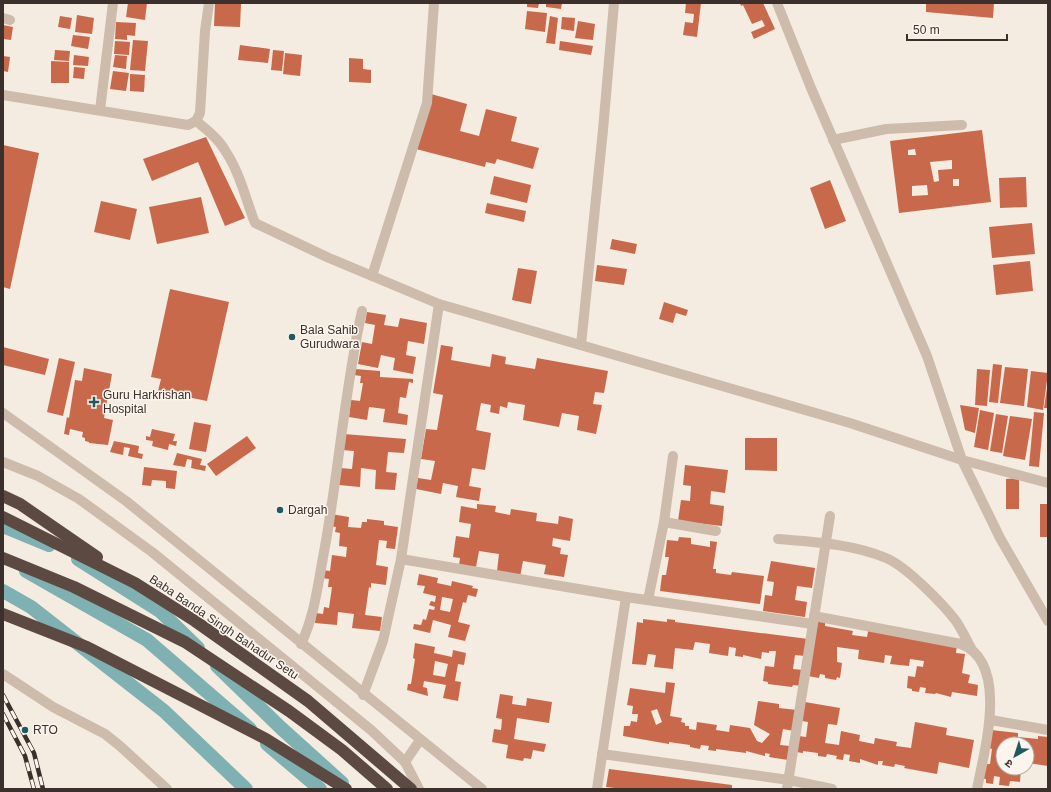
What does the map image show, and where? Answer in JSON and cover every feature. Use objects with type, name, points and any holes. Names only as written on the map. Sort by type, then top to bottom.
[{"type":"highway","points":[[3,496],[20,504],[135,583]]},
{"type":"highway","name":"Baba Banda Singh Bahadur Setu","points":[[3,517],[135,583],[195,621],[308,701],[411,789]]},
{"type":"highway","points":[[3,558],[74,587],[185,642],[289,711],[342,750],[387,789]]},
{"type":"highway","points":[[3,614],[94,650],[266,740],[346,789]]},
{"type":"street","points":[[100,110],[113,3]]},
{"type":"street","points":[[3,95],[188,125],[196,121],[200,113],[205,31],[209,3]]},
{"type":"street","points":[[372,276],[427,103],[434,3]]},
{"type":"street","points":[[580,345],[603,130],[614,3]]},
{"type":"street","points":[[778,3],[833,140],[927,356],[962,460],[1000,538],[1048,622]]},
{"type":"street","points":[[196,121],[216,138],[226,152],[236,172],[255,223],[372,276],[439,304],[850,423],[962,460],[1048,483]]},
{"type":"street","points":[[833,140],[886,129],[962,125]]},
{"type":"street","points":[[363,695],[383,641],[401,559],[439,304]]},
{"type":"street","points":[[301,644],[312,618],[334,496],[345,399],[362,311]]},
{"type":"street","points":[[3,413],[126,501],[363,695],[482,789]]},
{"type":"street","points":[[648,600],[664,522],[673,456]]},
{"type":"street","points":[[3,462],[38,476],[79,499],[140,544],[299,670],[371,730],[406,762],[419,789]]},
{"type":"street","points":[[788,784],[830,516]]},
{"type":"street","points":[[664,522],[716,531]]},
{"type":"street","points":[[778,539],[825,543],[887,558],[897,564],[946,609],[956,621],[971,648],[978,656],[986,670],[991,720],[977,789]]},
{"type":"street","points":[[401,559],[626,597],[813,620],[961,644],[971,648]]},
{"type":"street","points":[[597,789],[626,597]]},
{"type":"street","points":[[3,674],[53,707],[104,734],[120,746],[167,789]]},
{"type":"street","points":[[991,720],[1048,730]]},
{"type":"street","points":[[406,762],[420,740]]},
{"type":"street","points":[[602,754],[788,784],[832,789]]},
{"type":"building","points":[[128,3],[147,3],[145,20],[126,17]]},
{"type":"building","points":[[215,3],[241,4],[240,27],[214,26]]},
{"type":"building","points":[[527,3],[539,3],[538,8],[527,7]]},
{"type":"building","points":[[546,3],[562,3],[561,9],[546,7]]},
{"type":"building","points":[[686,3],[701,3],[697,37],[683,35],[685,22],[693,23],[694,14],[685,13]]},
{"type":"building","points":[[740,3],[763,3],[775,29],[754,39],[751,32],[765,26],[762,20],[752,24],[743,5],[741,6]]},
{"type":"building","points":[[926,3],[994,3],[993,18],[926,12]]},
{"type":"building","points":[[527,11],[547,13],[545,32],[525,29]]},
{"type":"building","points":[[77,15],[94,18],[92,34],[75,32]]},
{"type":"building","points":[[60,16],[72,18],[70,29],[58,27]]},
{"type":"building","points":[[550,16],[558,18],[555,44],[546,43]]},
{"type":"building","points":[[562,17],[575,18],[574,31],[561,29]]},
{"type":"building","points":[[578,21],[595,24],[593,40],[575,38]]},
{"type":"building","points":[[116,22],[136,23],[135,36],[127,35],[127,40],[115,39]]},
{"type":"building","points":[[3,25],[13,27],[11,40],[3,39]]},
{"type":"building","points":[[73,35],[90,37],[88,49],[71,46]]},
{"type":"building","points":[[133,40],[148,41],[145,71],[130,70]]},
{"type":"building","points":[[115,41],[130,42],[129,55],[114,54]]},
{"type":"building","points":[[560,41],[593,46],[591,55],[559,50]]},
{"type":"building","points":[[240,45],[270,49],[268,63],[238,60]]},
{"type":"building","points":[[55,50],[70,51],[69,61],[54,60]]},
{"type":"building","points":[[273,50],[284,51],[282,71],[271,70]]},
{"type":"building","points":[[285,53],[302,55],[300,76],[283,74]]},
{"type":"building","points":[[74,55],[89,57],[88,66],[73,65]]},
{"type":"building","points":[[115,55],[127,56],[126,69],[113,67]]},
{"type":"building","points":[[3,56],[10,57],[8,72],[3,71]]},
{"type":"building","points":[[349,58],[363,59],[363,69],[371,70],[371,83],[349,82]]},
{"type":"building","points":[[51,61],[69,62],[69,83],[51,83]]},
{"type":"building","points":[[74,67],[85,68],[84,79],[73,78]]},
{"type":"building","points":[[113,71],[129,73],[126,91],[110,89]]},
{"type":"building","points":[[130,74],[145,75],[144,92],[130,91]]},
{"type":"building","points":[[431,94],[467,104],[460,131],[479,136],[486,109],[517,117],[511,141],[539,148],[533,169],[497,159],[495,164],[486,162],[485,167],[416,149]]},
{"type":"building","points":[[982,130],[991,202],[899,213],[890,141]],"holes":[[[915,149],[916,155],[908,155],[908,150]],[[952,160],[952,169],[938,170],[939,181],[934,182],[930,162]],[[953,179],[959,179],[959,186],[953,186]],[[927,185],[928,195],[912,196],[912,186]]]},
{"type":"building","points":[[206,137],[245,218],[225,226],[198,162],[152,181],[143,159]]},
{"type":"building","points":[[3,145],[39,153],[10,289],[3,287]]},
{"type":"building","points":[[494,176],[531,185],[527,203],[490,194]]},
{"type":"building","points":[[1026,177],[1027,207],[1000,208],[999,178]]},
{"type":"building","points":[[830,180],[846,221],[825,229],[810,188]]},
{"type":"building","points":[[201,197],[209,233],[157,244],[149,207]]},
{"type":"building","points":[[101,201],[137,209],[130,240],[94,232]]},
{"type":"building","points":[[487,203],[526,211],[524,222],[485,213]]},
{"type":"building","points":[[1032,223],[1035,254],[992,258],[989,227]]},
{"type":"building","points":[[612,239],[637,244],[635,254],[610,249]]},
{"type":"building","points":[[1030,261],[1033,291],[996,295],[993,265]]},
{"type":"building","points":[[597,265],[627,269],[624,285],[595,281]]},
{"type":"building","points":[[518,268],[537,271],[531,304],[512,300]]},
{"type":"building","points":[[170,289],[229,302],[207,401],[158,391],[161,379],[151,377]]},
{"type":"building","points":[[664,302],[688,310],[686,316],[676,313],[673,323],[659,319]]},
{"type":"building","points":[[367,312],[386,315],[384,325],[398,327],[400,318],[427,323],[424,344],[408,341],[406,355],[416,357],[413,374],[393,370],[395,358],[381,355],[378,368],[358,364],[362,342],[372,344],[375,325],[365,323]]},
{"type":"building","points":[[441,345],[453,347],[451,360],[490,367],[492,354],[506,357],[505,364],[535,369],[537,358],[608,371],[604,393],[595,392],[593,404],[602,405],[596,434],[577,430],[579,416],[562,413],[559,427],[523,420],[525,405],[508,402],[507,408],[500,406],[499,414],[490,412],[491,405],[481,403],[476,430],[491,433],[485,470],[472,468],[469,486],[481,488],[479,501],[456,497],[458,486],[443,483],[441,494],[416,489],[418,478],[431,480],[435,461],[421,459],[426,429],[437,430],[443,395],[433,393]]},
{"type":"building","points":[[3,347],[49,359],[45,375],[3,365]]},
{"type":"building","points":[[59,358],[75,362],[63,416],[47,412]]},
{"type":"building","points":[[993,364],[1002,365],[998,403],[989,402]]},
{"type":"building","points":[[1005,367],[1028,369],[1024,406],[1000,403]]},
{"type":"building","points":[[84,368],[112,374],[104,418],[113,420],[108,445],[89,443],[85,441],[85,438],[82,437],[83,432],[70,429],[69,435],[64,434],[67,417],[69,418],[75,380],[82,381]]},
{"type":"building","points":[[355,369],[380,371],[380,377],[413,379],[413,383],[409,382],[406,398],[400,397],[398,413],[408,415],[407,425],[383,422],[385,409],[369,407],[367,420],[349,417],[351,400],[360,401],[363,383],[360,383],[361,376],[354,375]]},
{"type":"building","points":[[977,369],[990,370],[987,406],[975,405]]},
{"type":"building","points":[[1031,371],[1048,373],[1043,410],[1027,407]]},
{"type":"building","points":[[1047,388],[1048,408],[1044,408]]},
{"type":"building","points":[[960,405],[979,408],[975,433],[965,430]]},
{"type":"building","points":[[980,410],[994,413],[988,450],[974,447]]},
{"type":"building","points":[[1034,412],[1044,413],[1039,467],[1029,466]]},
{"type":"building","points":[[996,414],[1008,416],[1002,453],[990,451]]},
{"type":"building","points":[[1010,416],[1032,419],[1025,460],[1003,456]]},
{"type":"building","points":[[194,422],[211,425],[206,452],[189,449]]},
{"type":"building","points":[[152,429],[175,434],[173,441],[177,441],[176,446],[169,444],[168,450],[152,446],[153,441],[146,440],[146,436],[150,437]]},
{"type":"building","points":[[344,434],[406,439],[404,453],[388,452],[386,472],[397,473],[395,490],[375,489],[376,470],[361,468],[360,487],[339,485],[340,468],[352,469],[354,451],[342,450]]},
{"type":"building","points":[[247,436],[256,448],[216,476],[207,464]]},
{"type":"building","points":[[745,438],[777,438],[777,471],[745,470]]},
{"type":"building","points":[[114,441],[139,446],[138,453],[143,454],[142,459],[128,456],[130,448],[124,447],[123,455],[110,452]]},
{"type":"building","points":[[177,453],[202,459],[200,465],[206,466],[205,471],[191,468],[192,460],[187,459],[185,467],[173,465]]},
{"type":"building","points":[[685,465],[728,470],[725,493],[711,491],[710,504],[724,506],[722,526],[678,521],[681,500],[690,501],[691,486],[683,485]]},
{"type":"building","points":[[144,467],[177,471],[175,489],[166,488],[166,481],[152,480],[151,486],[142,485]]},
{"type":"building","points":[[1019,478],[1019,509],[1006,509],[1006,479]]},
{"type":"building","points":[[477,504],[496,506],[495,512],[510,515],[511,509],[537,513],[536,521],[558,524],[559,516],[573,519],[570,541],[553,538],[552,546],[561,548],[560,554],[568,555],[564,577],[544,574],[546,565],[523,561],[520,577],[497,571],[499,554],[479,551],[476,567],[459,565],[460,558],[453,557],[456,536],[469,538],[471,524],[459,522],[461,506],[477,509]]},
{"type":"building","points":[[1040,504],[1048,504],[1048,537],[1040,537]]},
{"type":"building","points":[[331,514],[349,517],[348,527],[361,528],[362,522],[367,522],[367,519],[384,521],[384,525],[398,527],[395,549],[386,548],[387,541],[379,540],[376,565],[388,567],[386,585],[371,583],[371,588],[369,587],[365,615],[382,617],[380,631],[352,628],[354,614],[338,612],[337,625],[315,623],[316,613],[323,614],[324,607],[329,608],[332,587],[328,587],[329,579],[322,578],[323,570],[330,571],[332,555],[346,557],[347,547],[339,546],[340,533],[335,532],[336,527],[330,526]]},
{"type":"building","points":[[679,537],[691,538],[691,544],[710,547],[710,541],[717,542],[713,569],[716,569],[716,573],[731,575],[732,572],[764,576],[760,604],[660,591],[662,575],[666,575],[669,557],[665,557],[667,540],[678,541]]},
{"type":"building","points":[[771,561],[815,568],[812,588],[797,586],[795,600],[807,602],[805,617],[763,611],[765,595],[772,596],[774,582],[767,581]]},
{"type":"building","points":[[419,574],[438,578],[437,583],[451,586],[452,581],[473,586],[472,588],[478,589],[476,597],[468,595],[466,603],[463,602],[458,622],[470,625],[465,641],[448,637],[451,625],[433,620],[430,633],[413,629],[414,624],[421,625],[423,619],[426,620],[429,609],[434,610],[435,607],[429,605],[431,601],[435,602],[436,596],[423,593],[425,586],[417,585]],"holes":[[[442,597],[453,599],[450,612],[440,610]]]},
{"type":"building","points":[[643,619],[667,622],[667,619],[675,620],[675,622],[808,639],[805,656],[795,655],[793,669],[803,670],[801,686],[793,685],[792,687],[768,684],[768,682],[763,681],[765,666],[774,667],[776,651],[769,651],[769,653],[762,652],[761,659],[743,655],[743,657],[735,656],[736,648],[729,647],[728,656],[709,653],[710,644],[695,642],[693,650],[675,648],[673,669],[654,667],[656,655],[648,654],[646,665],[632,664],[637,622],[643,623]]},
{"type":"building","points":[[817,621],[825,622],[825,626],[853,631],[852,635],[867,637],[869,627],[957,644],[956,653],[965,654],[962,673],[970,675],[968,683],[978,685],[977,696],[952,692],[951,697],[936,693],[925,693],[926,688],[920,687],[919,692],[912,691],[912,689],[907,688],[908,676],[915,677],[917,666],[923,667],[924,661],[910,659],[909,666],[890,664],[892,656],[885,655],[884,663],[858,659],[859,650],[837,647],[837,662],[842,663],[840,678],[837,677],[836,680],[825,678],[825,675],[820,674],[819,678],[808,676]]},
{"type":"building","points":[[415,643],[435,647],[434,653],[452,657],[453,650],[466,653],[464,665],[458,664],[455,681],[461,682],[458,701],[443,698],[446,685],[424,681],[423,687],[427,688],[428,696],[407,690],[408,684],[411,684],[415,659],[413,658]],"holes":[[[435,661],[448,664],[445,677],[433,675]]]},
{"type":"building","points":[[666,682],[675,683],[670,716],[682,718],[681,722],[685,723],[685,726],[689,726],[689,729],[696,730],[697,722],[717,725],[716,730],[729,732],[730,725],[750,728],[757,741],[762,743],[770,734],[754,725],[758,701],[779,704],[779,708],[797,710],[794,731],[783,729],[780,745],[790,746],[788,760],[769,757],[770,754],[765,753],[765,756],[746,751],[746,753],[716,749],[716,751],[708,750],[709,746],[701,745],[700,749],[690,747],[690,745],[669,742],[669,744],[623,736],[624,726],[630,726],[631,721],[637,722],[638,714],[632,714],[633,706],[627,705],[630,688],[665,693]],"holes":[[[657,709],[662,722],[656,725],[651,711]]]},
{"type":"building","points":[[500,694],[513,696],[512,704],[526,706],[527,698],[552,702],[549,723],[517,718],[514,739],[546,744],[544,752],[533,750],[531,759],[524,758],[523,761],[506,758],[508,745],[492,742],[494,729],[501,730],[502,719],[496,718]]},
{"type":"building","points":[[805,702],[840,708],[837,725],[828,724],[825,743],[839,745],[841,731],[860,735],[859,741],[874,744],[875,738],[897,742],[896,746],[911,748],[915,722],[947,728],[946,735],[974,740],[969,768],[939,762],[937,774],[904,768],[905,766],[895,764],[894,767],[882,765],[883,761],[878,761],[878,765],[860,759],[860,763],[849,761],[850,755],[844,754],[843,760],[836,759],[837,756],[827,754],[826,757],[818,756],[818,753],[803,751],[803,753],[796,752],[799,736],[806,737],[808,722],[802,721]]},
{"type":"building","points":[[991,730],[1018,733],[1018,736],[995,736],[995,776],[1020,776],[1020,782],[1010,781],[1009,786],[999,785],[1000,777],[994,776],[993,784],[986,783],[986,779],[980,778],[983,764],[990,764],[992,749],[989,748]]},
{"type":"building","points":[[1038,736],[1048,737],[1048,766],[1035,764],[1035,739],[1038,739]]},
{"type":"building","points":[[609,769],[732,785],[732,789],[615,789],[606,787]]},
{"type":"waterway","points":[[3,526],[49,545]]},
{"type":"waterway","points":[[78,559],[160,611],[198,648]]},
{"type":"waterway","points":[[26,571],[147,640],[250,729]]},
{"type":"waterway","points":[[3,591],[31,607],[164,711],[246,789]]},
{"type":"waterway","points":[[217,666],[281,728],[342,783]]},
{"type":"waterway","points":[[267,744],[320,789]]},
{"type":"railway","points":[[3,695],[34,753],[43,789]]},
{"type":"railway","points":[[3,714],[25,756],[34,789]]},
{"type":"place","name":"Bala Sahib Gurudwara","points":[[292,337]]},
{"type":"place","name":"Guru Harkrishan Hospital","points":[[94,402]]},
{"type":"place","name":"Dargah","points":[[280,510]]},
{"type":"place","name":"RTO","points":[[25,730]]}]
